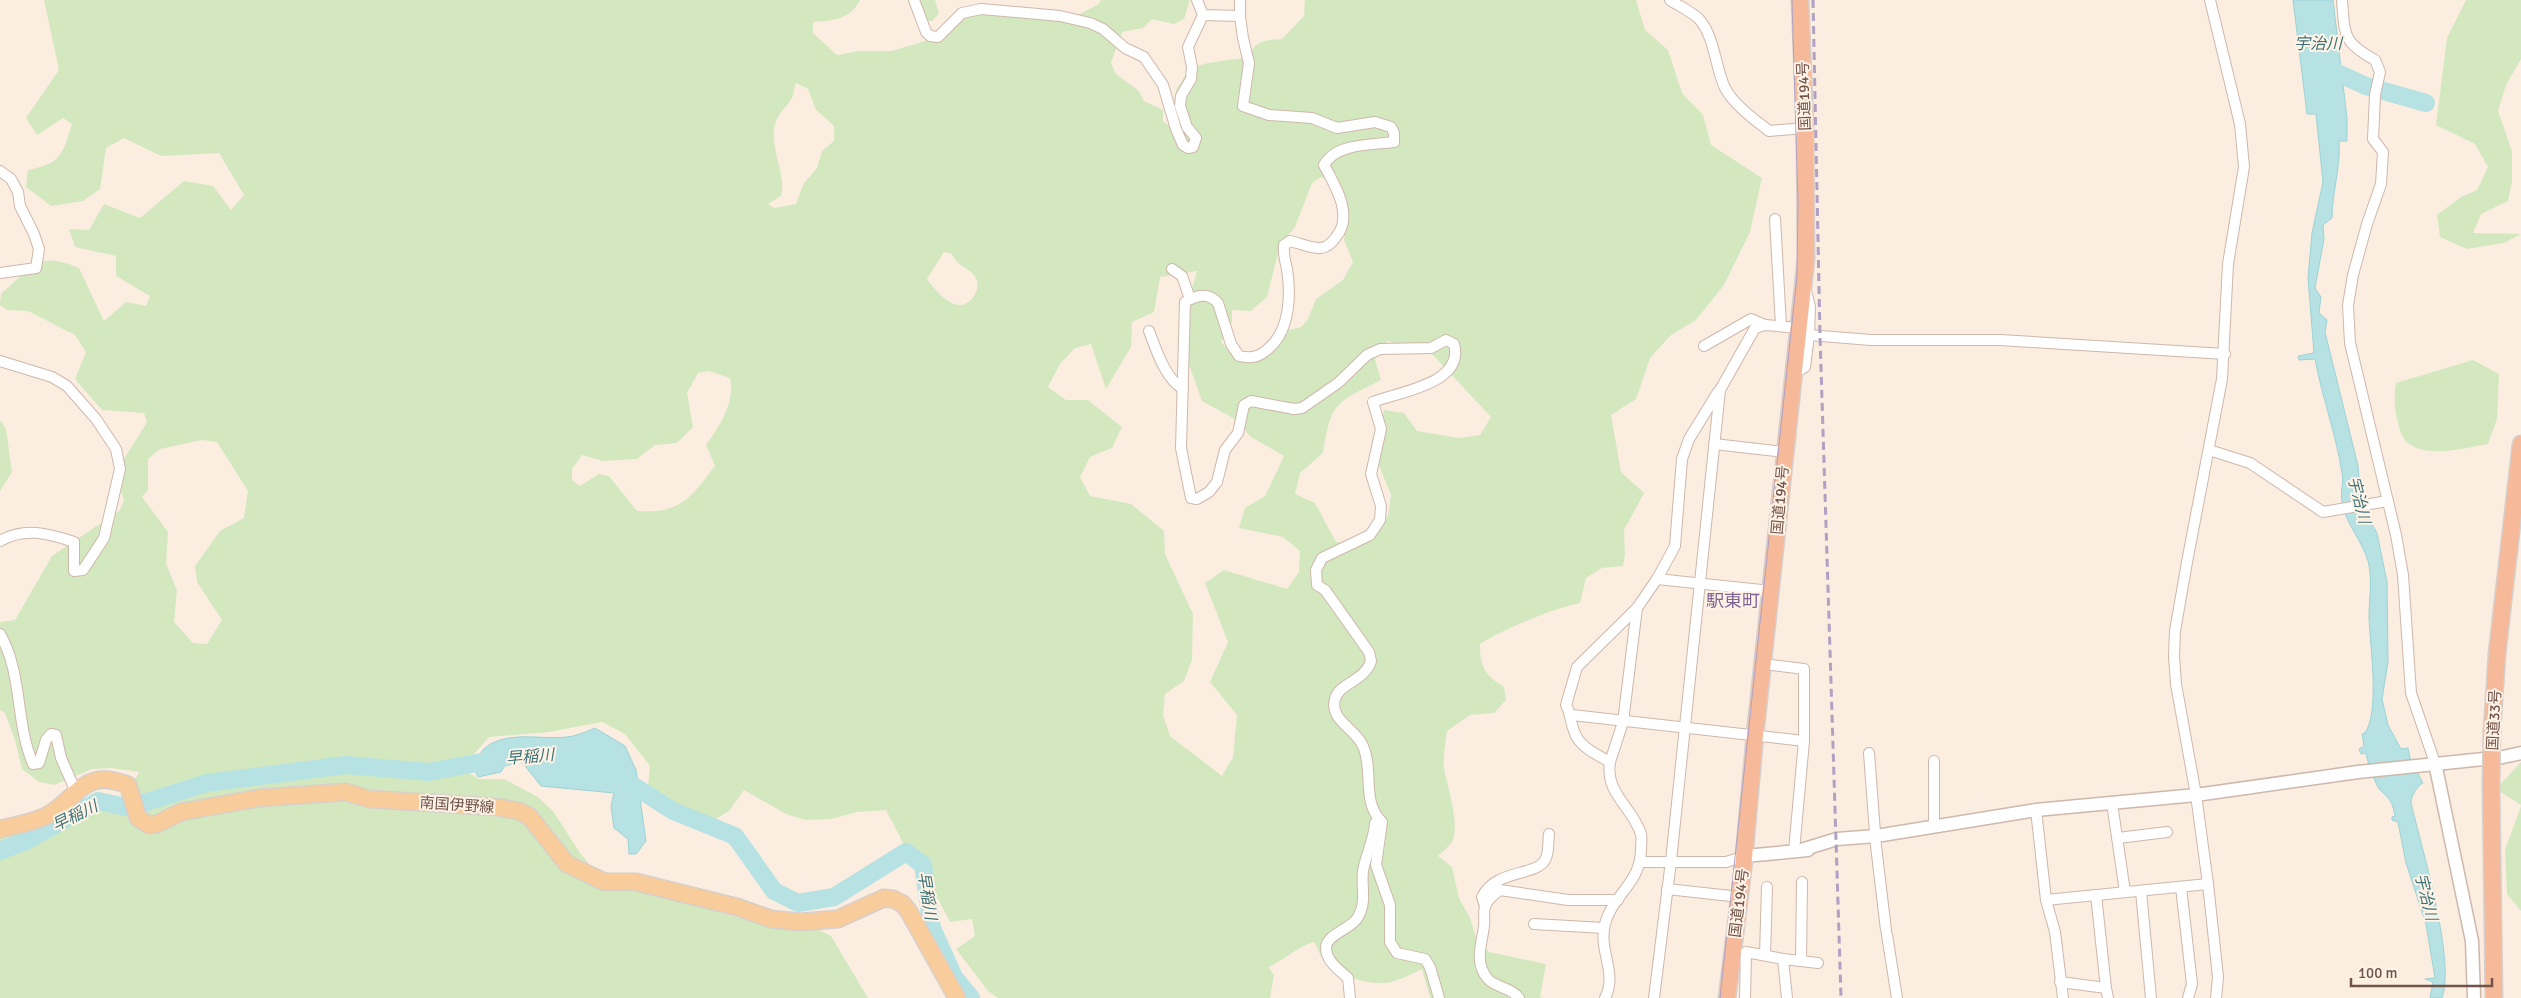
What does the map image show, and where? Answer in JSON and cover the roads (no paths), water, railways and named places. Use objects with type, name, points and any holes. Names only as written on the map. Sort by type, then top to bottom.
[{"type":"highway","name":"国道194号","points":[[1728,995],[1745,856],[1755,735],[1784,452],[1794,374],[1804,331],[1803,286],[1806,237],[1805,128],[1800,0]]},
{"type":"highway","name":"国道33号","points":[[2494,998],[2492,731],[2497,654],[2521,444]]},
{"type":"main road","name":"南国伊野線","points":[[0,830],[37,820],[50,813],[76,792],[95,780],[128,785],[138,818],[149,825],[158,824],[181,812],[260,798],[346,792],[369,799],[429,804],[457,803],[519,811],[529,816],[567,864],[605,882],[636,882],[737,907],[771,919],[800,922],[827,921],[851,914],[874,901],[893,899],[903,904],[909,912],[957,998]]},
{"type":"street","points":[[914,0],[926,32],[930,36],[938,37],[962,13],[980,9],[1060,16],[1103,29],[1124,48],[1144,57],[1163,85],[1176,129],[1183,145],[1188,148],[1193,147],[1196,138],[1183,118],[1180,106],[1181,96],[1191,79],[1192,67],[1188,47],[1203,15],[1197,0]]},
{"type":"street","points":[[1240,0],[1243,38],[1249,63],[1243,106],[1269,115],[1312,118],[1337,128],[1375,122],[1390,127],[1394,133],[1394,142],[1342,150],[1329,156],[1324,165],[1340,198],[1343,213],[1339,234],[1330,244],[1319,248],[1290,241],[1284,245],[1288,299],[1284,327],[1277,341],[1262,355],[1249,358],[1239,356],[1231,344],[1218,303],[1208,295],[1185,302],[1181,448],[1191,498],[1197,499],[1209,492],[1217,482],[1225,450],[1238,433],[1244,405],[1251,401],[1294,409],[1302,408],[1338,383],[1367,355],[1390,348],[1431,348],[1446,340],[1454,344],[1456,352],[1449,370],[1436,381],[1373,402],[1381,429],[1370,474],[1381,506],[1380,520],[1370,535],[1322,558],[1316,570],[1317,585],[1326,590],[1369,652],[1371,662],[1369,668],[1334,698],[1334,708],[1340,720],[1357,736],[1363,746],[1374,814],[1372,843],[1363,872],[1364,893],[1362,909],[1354,923],[1330,939],[1326,945],[1327,954],[1334,966],[1348,978],[1350,998]]},
{"type":"street","points":[[1670,0],[1699,19],[1708,35],[1717,68],[1726,90],[1743,109],[1769,131],[1805,128]]},
{"type":"street","points":[[2210,0],[2236,106],[2244,151],[2243,179],[2228,264],[2224,354],[2219,400],[2180,603],[2174,656],[2176,684],[2196,795],[2208,884],[2218,977],[2216,998]]},
{"type":"street","points":[[2342,0],[2345,35],[2358,50],[2375,60],[2380,72],[2375,94],[2373,140],[2382,152],[2381,184],[2352,275],[2348,305],[2350,343],[2403,575],[2410,693],[2435,763],[2472,941],[2474,998]]},
{"type":"street","points":[[1203,15],[1240,16]]},
{"type":"street","points":[[0,172],[11,179],[18,192],[20,206],[39,249],[36,268],[0,273]]},
{"type":"street","points":[[1775,219],[1781,326]]},
{"type":"street","points":[[1172,269],[1182,276],[1190,299]]},
{"type":"street","points":[[1704,346],[1751,319],[1765,325],[1871,340],[2000,340],[2224,354]]},
{"type":"street","points":[[1610,762],[1587,749],[1576,739],[1572,715],[1566,705],[1577,667],[1637,608],[1657,579],[1675,546],[1682,459],[1689,438],[1720,390],[1755,328],[1765,325]]},
{"type":"street","points":[[1150,331],[1162,362],[1176,383],[1183,389]]},
{"type":"street","points":[[0,361],[52,377],[67,386],[96,419],[116,449],[120,468],[104,538],[83,570],[74,571],[74,542],[54,535],[29,532],[12,534],[0,541]]},
{"type":"street","points":[[1654,998],[1720,390]]},
{"type":"street","points":[[1714,444],[1784,452]]},
{"type":"street","points":[[2209,450],[2250,462],[2318,509],[2327,511],[2386,502]]},
{"type":"street","points":[[1657,579],[1771,590]]},
{"type":"street","points":[[1605,998],[1610,988],[1611,973],[1604,957],[1602,937],[1605,921],[1633,881],[1641,862],[1641,835],[1610,784],[1608,774],[1623,722],[1637,608]]},
{"type":"street","points":[[0,634],[10,651],[16,675],[27,743],[33,764],[38,762],[46,740],[51,734],[56,735],[61,758],[76,792]]},
{"type":"street","points":[[1763,664],[1804,669],[1804,741],[1798,850]]},
{"type":"street","points":[[1572,715],[1804,741]]},
{"type":"street","points":[[1869,753],[1875,836],[1896,998]]},
{"type":"street","points":[[1641,862],[1726,862],[1745,856],[1837,848],[1875,836],[2036,810],[2196,795],[2363,771],[2503,757],[2521,753]]},
{"type":"street","points":[[1934,761],[1934,825]]},
{"type":"street","points":[[2112,802],[2125,892]]},
{"type":"street","points":[[2036,810],[2046,900],[2055,932],[2063,998]]},
{"type":"street","points":[[1374,814],[1382,822],[1376,865],[1390,905],[1390,942],[1396,953],[1425,959],[1430,967],[1439,998]]},
{"type":"street","points":[[2118,838],[2167,832]]},
{"type":"street","points":[[1519,998],[1514,992],[1487,979],[1481,967],[1478,950],[1484,926],[1485,906],[1482,897],[1498,875],[1540,866],[1546,859],[1549,834]]},
{"type":"street","points":[[1801,961],[1802,882]]},
{"type":"street","points":[[2046,900],[2208,884]]},
{"type":"street","points":[[1765,956],[1767,886]]},
{"type":"street","points":[[2181,887],[2192,984],[2188,998]]},
{"type":"street","points":[[1667,889],[1740,897]]},
{"type":"street","points":[[1485,906],[1493,895],[1500,890],[1568,900],[1618,900]]},
{"type":"street","points":[[2141,891],[2151,998]]},
{"type":"street","points":[[2060,982],[2107,993],[2096,895]]},
{"type":"street","points":[[1534,924],[1604,928]]},
{"type":"street","points":[[1728,995],[1745,996],[1746,952],[1818,963]]},
{"type":"street","points":[[1783,959],[1787,998]]},
{"type":"street","points":[[1600,998],[1610,988]]},
{"type":"water","name":"宇治川","points":[[2293,0],[2333,0],[2347,118],[2347,141],[2339,141],[2339,160],[2332,218],[2323,225],[2324,239],[2315,288],[2321,297],[2319,313],[2327,320],[2325,332],[2358,466],[2360,488],[2364,494],[2369,519],[2377,533],[2387,582],[2388,662],[2382,699],[2388,725],[2401,749],[2408,748],[2410,758],[2423,783],[2415,791],[2411,803],[2436,902],[2441,931],[2445,980],[2442,998],[2430,998],[2433,982],[2425,979],[2435,978],[2426,924],[2406,863],[2398,822],[2392,820],[2392,817],[2395,816],[2392,804],[2376,783],[2366,753],[2361,754],[2359,749],[2364,746],[2362,734],[2365,733],[2370,723],[2373,694],[2369,617],[2371,582],[2368,561],[2344,510],[2339,458],[2315,359],[2299,360],[2298,356],[2314,353],[2308,278],[2312,233],[2323,182],[2316,114],[2307,114]]},
{"type":"water","points":[[595,728],[625,746],[636,770],[646,841],[636,854],[629,854],[628,839],[614,828],[611,806],[614,793],[541,786],[522,762],[509,759],[501,772],[478,777],[473,767],[486,760],[481,752],[490,744],[501,740],[524,737],[573,736]]},
{"type":"waterway","points":[[2322,66],[2366,86],[2426,103]]},
{"type":"waterway","name":"早稲川","points":[[0,851],[28,840],[98,801],[126,807],[207,783],[345,765],[429,772],[508,757]]},
{"type":"waterway","name":"早稲川","points":[[620,777],[673,811],[735,836],[774,891],[798,903],[834,897],[906,852],[923,865],[932,928],[954,977],[971,998]]},
{"type":"tram line","points":[[1720,998],[1797,276],[1798,201],[1792,0]]},
{"type":"railway","points":[[1813,0],[1820,336],[1841,998]]},
{"type":"district","name":"駅東町","points":[[1733,601]]}]
